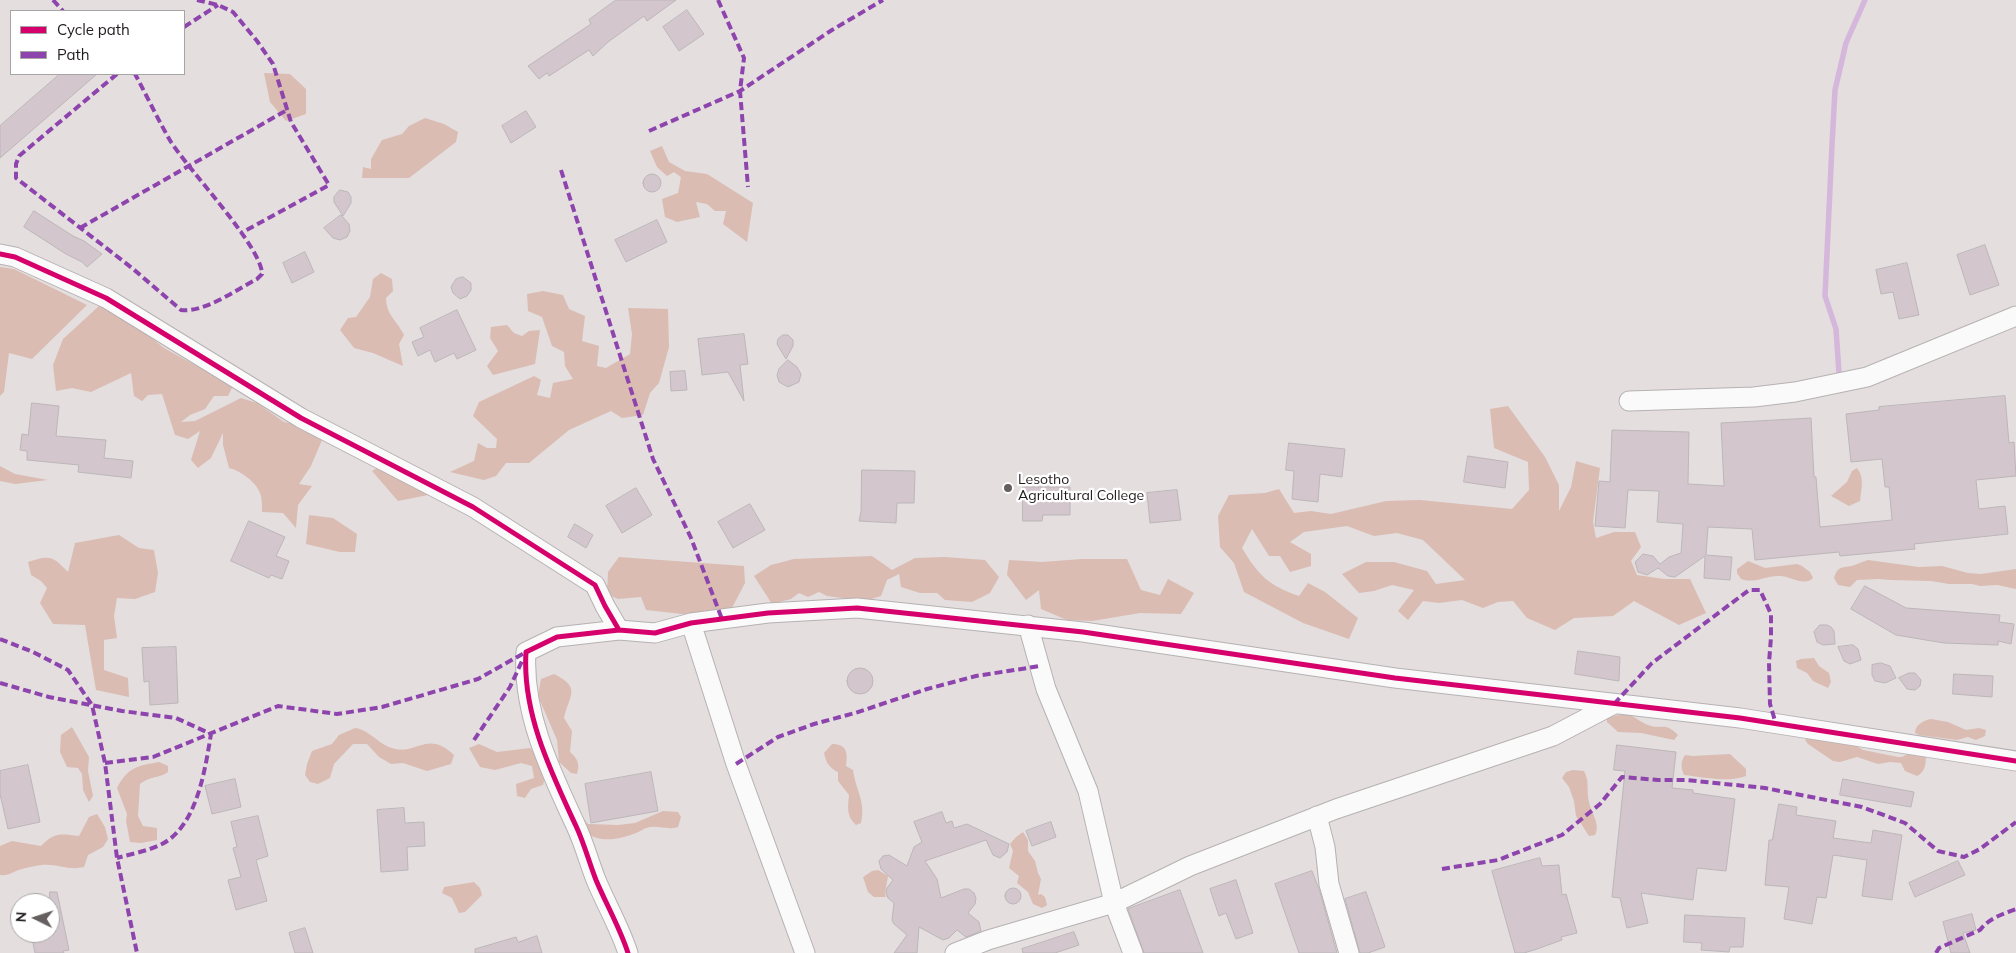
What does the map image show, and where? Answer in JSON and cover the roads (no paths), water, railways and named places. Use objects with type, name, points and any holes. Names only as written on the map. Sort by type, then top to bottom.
[{"type":"street","points":[[0,254],[15,257],[106,298],[301,418],[473,507],[595,585],[604,606],[619,630]]},
{"type":"street","points":[[1629,401],[1754,397],[1795,392],[1867,377],[2016,316]]},
{"type":"street","points":[[628,953],[596,880],[545,753],[528,704],[524,671],[526,652],[557,637],[619,630],[654,633],[691,623],[768,613],[857,608],[1028,625],[1395,678],[1740,718],[2016,761]]},
{"type":"street","points":[[691,623],[736,764],[805,953]]},
{"type":"street","points":[[1028,625],[1046,689],[1088,791],[1114,903],[1133,953]]},
{"type":"street","points":[[955,953],[988,940],[1114,903],[1190,866],[1317,816],[1554,736],[1614,704]]},
{"type":"street","points":[[1317,816],[1325,847],[1329,884],[1349,953]]},
{"type":"waterway","points":[[1839,373],[1836,329],[1825,296],[1835,90],[1846,43],[1865,0]]},
{"type":"place","name":"Lesotho Agricultural College","points":[[1008,488]]}]
